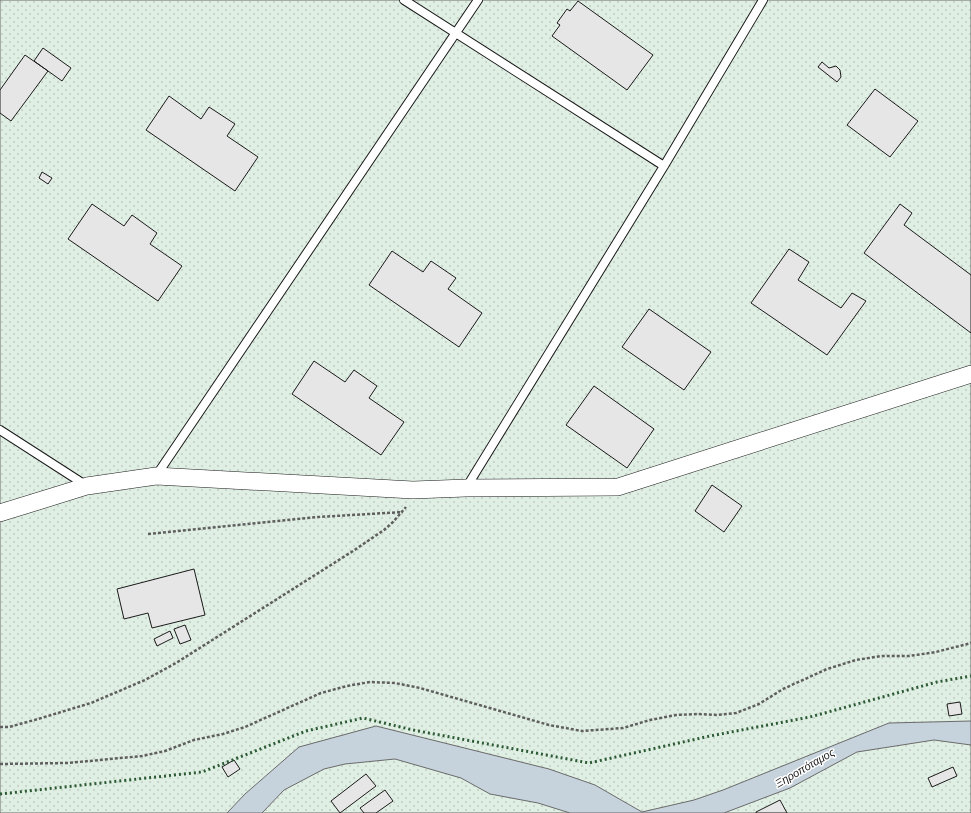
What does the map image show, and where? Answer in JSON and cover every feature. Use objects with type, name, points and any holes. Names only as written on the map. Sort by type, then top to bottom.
[{"type":"street","points":[[0,513],[86,486],[156,476],[413,490],[466,488],[618,487],[971,374]]},
{"type":"lane","points":[[404,0],[664,166]]},
{"type":"lane","points":[[156,476],[478,0]]},
{"type":"lane","points":[[466,488],[664,166],[763,0]]},
{"type":"lane","points":[[0,430],[86,486]]},
{"type":"path","points":[[0,727],[9,727],[71,709],[145,680],[176,664],[270,602],[384,530],[403,512],[410,500],[413,490]]},
{"type":"path","points":[[148,534],[318,517],[403,512]]},
{"type":"path","points":[[0,764],[68,763],[142,756],[165,751],[194,740],[223,734],[245,727],[321,693],[370,682],[395,683],[420,688],[556,726],[582,731],[623,728],[650,720],[676,715],[718,715],[736,713],[758,704],[783,689],[827,669],[856,660],[882,656],[909,656],[936,652],[971,643]]},
{"type":"green space","points":[[0,0],[971,0],[971,813],[0,813]]},
{"type":"water","name":"Ξηροπόταμος","points":[[971,721],[971,745],[934,740],[857,752],[790,788],[724,813],[570,813],[538,803],[490,794],[461,778],[395,759],[345,764],[324,769],[284,790],[262,813],[227,813],[245,794],[299,747],[376,726],[549,769],[595,785],[642,812],[694,800],[723,790],[889,723]]},
{"type":"building","points":[[578,1],[653,55],[627,90],[552,36],[560,25],[557,23],[567,9],[570,11]]},
{"type":"building","points":[[43,48],[71,68],[62,81],[34,61]]},
{"type":"building","points":[[25,55],[48,71],[11,121],[0,113],[0,90]]},
{"type":"building","points":[[822,62],[829,68],[836,66],[840,70],[841,77],[837,82],[818,67]]},
{"type":"building","points":[[875,89],[918,121],[890,157],[847,125]]},
{"type":"building","points":[[169,96],[201,119],[209,107],[235,124],[227,136],[258,157],[235,191],[146,130]]},
{"type":"building","points":[[42,172],[52,178],[48,184],[39,178]]},
{"type":"building","points":[[92,204],[124,226],[132,215],[157,233],[150,244],[182,266],[158,301],[68,239]]},
{"type":"building","points":[[900,204],[912,213],[904,225],[971,275],[971,333],[864,253]]},
{"type":"building","points":[[789,249],[809,262],[798,280],[841,308],[852,293],[866,301],[827,355],[751,303]]},
{"type":"building","points":[[392,251],[423,272],[431,261],[456,278],[448,289],[482,313],[459,347],[369,285]]},
{"type":"building","points":[[649,309],[711,352],[684,390],[622,347]]},
{"type":"building","points":[[314,361],[345,382],[354,370],[377,386],[369,398],[404,422],[381,455],[292,394]]},
{"type":"building","points":[[594,386],[654,429],[627,468],[566,425]]},
{"type":"building","points":[[712,485],[742,506],[724,532],[695,511]]},
{"type":"building","points":[[194,569],[205,615],[152,628],[148,613],[124,619],[117,589]]},
{"type":"building","points":[[185,625],[191,640],[180,644],[174,629]]},
{"type":"building","points":[[170,631],[173,638],[157,646],[154,639]]},
{"type":"building","points":[[960,702],[962,714],[949,716],[947,704]]},
{"type":"building","points":[[234,760],[240,769],[228,777],[222,767]]},
{"type":"building","points":[[953,767],[957,776],[932,787],[928,778]]},
{"type":"building","points":[[366,774],[376,786],[340,813],[331,801]]},
{"type":"building","points":[[385,790],[393,801],[376,813],[364,813],[360,808]]},
{"type":"building","points":[[780,800],[787,813],[756,813],[756,812]]},
{"type":"hedge","points":[[0,794],[202,772],[306,731],[363,718],[413,730],[589,763],[710,736],[810,717],[937,682],[971,676]]}]
